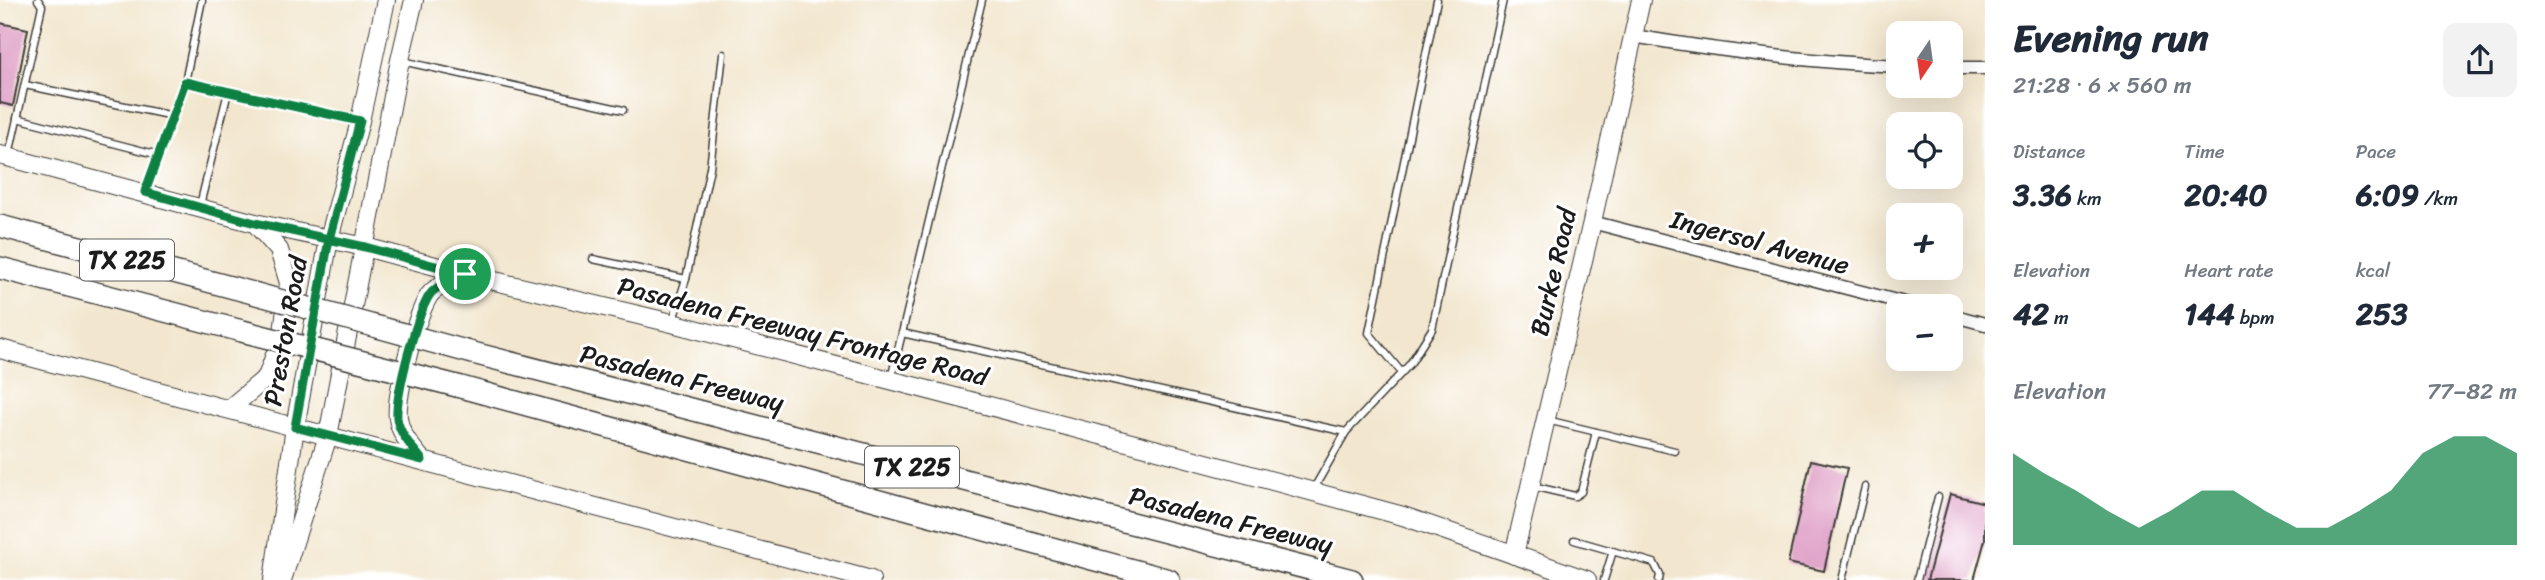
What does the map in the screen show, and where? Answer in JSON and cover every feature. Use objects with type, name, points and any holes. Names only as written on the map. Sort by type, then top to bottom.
[{"type":"highway","name":"Pasadena Freeway","points":[[0,226],[473,353],[1352,580]]},
{"type":"highway","name":"TX 225","points":[[0,268],[461,387],[1169,580]]},
{"type":"main road","name":"Preston Road","points":[[273,580],[295,427],[329,239],[360,121],[386,0]]},
{"type":"main road","points":[[282,580],[328,436],[400,60],[414,0]]},
{"type":"main road","name":"Burke Road","points":[[1514,555],[1641,0]]},
{"type":"main road","points":[[376,53],[400,60]]},
{"type":"main road","name":"Pasadena Freeway Frontage Road","points":[[4,156],[255,223],[365,247],[465,274],[672,323],[1312,491],[1414,519],[1587,580]]},
{"type":"main road","points":[[229,409],[267,377],[283,333],[289,283],[279,250],[255,223]]},
{"type":"main road","points":[[422,460],[404,436],[397,419],[398,401],[419,314],[430,294],[445,282],[465,274]]},
{"type":"main road","points":[[0,349],[871,580]]},
{"type":"street","points":[[1633,36],[1714,50],[1886,65]]},
{"type":"street","points":[[1964,68],[1985,68]]},
{"type":"street","name":"Ingersol Avenue","points":[[1592,222],[1886,298]]},
{"type":"street","points":[[1963,319],[1985,324]]},
{"type":"lane","points":[[4,156],[25,85],[42,6],[38,0]]},
{"type":"lane","points":[[145,192],[185,82],[202,0]]},
{"type":"lane","points":[[891,380],[982,0]]},
{"type":"lane","points":[[1402,373],[1369,333],[1437,0]]},
{"type":"lane","points":[[1312,491],[1346,432],[1402,373],[1432,329],[1503,0]]},
{"type":"lane","points":[[672,323],[686,279],[710,168],[723,54]]},
{"type":"lane","points":[[400,60],[623,110]]},
{"type":"lane","points":[[185,82],[360,121]]},
{"type":"lane","points":[[25,85],[173,116]]},
{"type":"lane","points":[[200,207],[228,92]]},
{"type":"lane","points":[[17,118],[159,155]]},
{"type":"lane","points":[[593,259],[686,279]]},
{"type":"lane","points":[[902,333],[1346,432]]},
{"type":"lane","points":[[1546,420],[1675,451]]},
{"type":"lane","points":[[1530,486],[1575,496],[1581,492],[1596,432]]},
{"type":"lane","points":[[1842,580],[1865,487]]},
{"type":"lane","points":[[1917,580],[1938,497]]},
{"type":"lane","points":[[1574,540],[1654,563],[1658,569],[1659,580]]},
{"type":"lane","points":[[1604,580],[1614,551]]},
{"type":"building","points":[[0,23],[28,29],[13,106],[0,103]]},
{"type":"building","points":[[1811,460],[1847,468],[1824,571],[1788,563]]},
{"type":"building","points":[[1950,494],[1985,503],[1985,540],[1974,580],[1927,580]]},
{"type":"route","points":[[465,274],[365,247],[329,239],[255,223],[145,192],[185,82],[360,121],[329,239],[295,427],[422,460],[404,436],[397,419],[398,401],[419,314],[430,294],[445,282],[465,274]]}]
